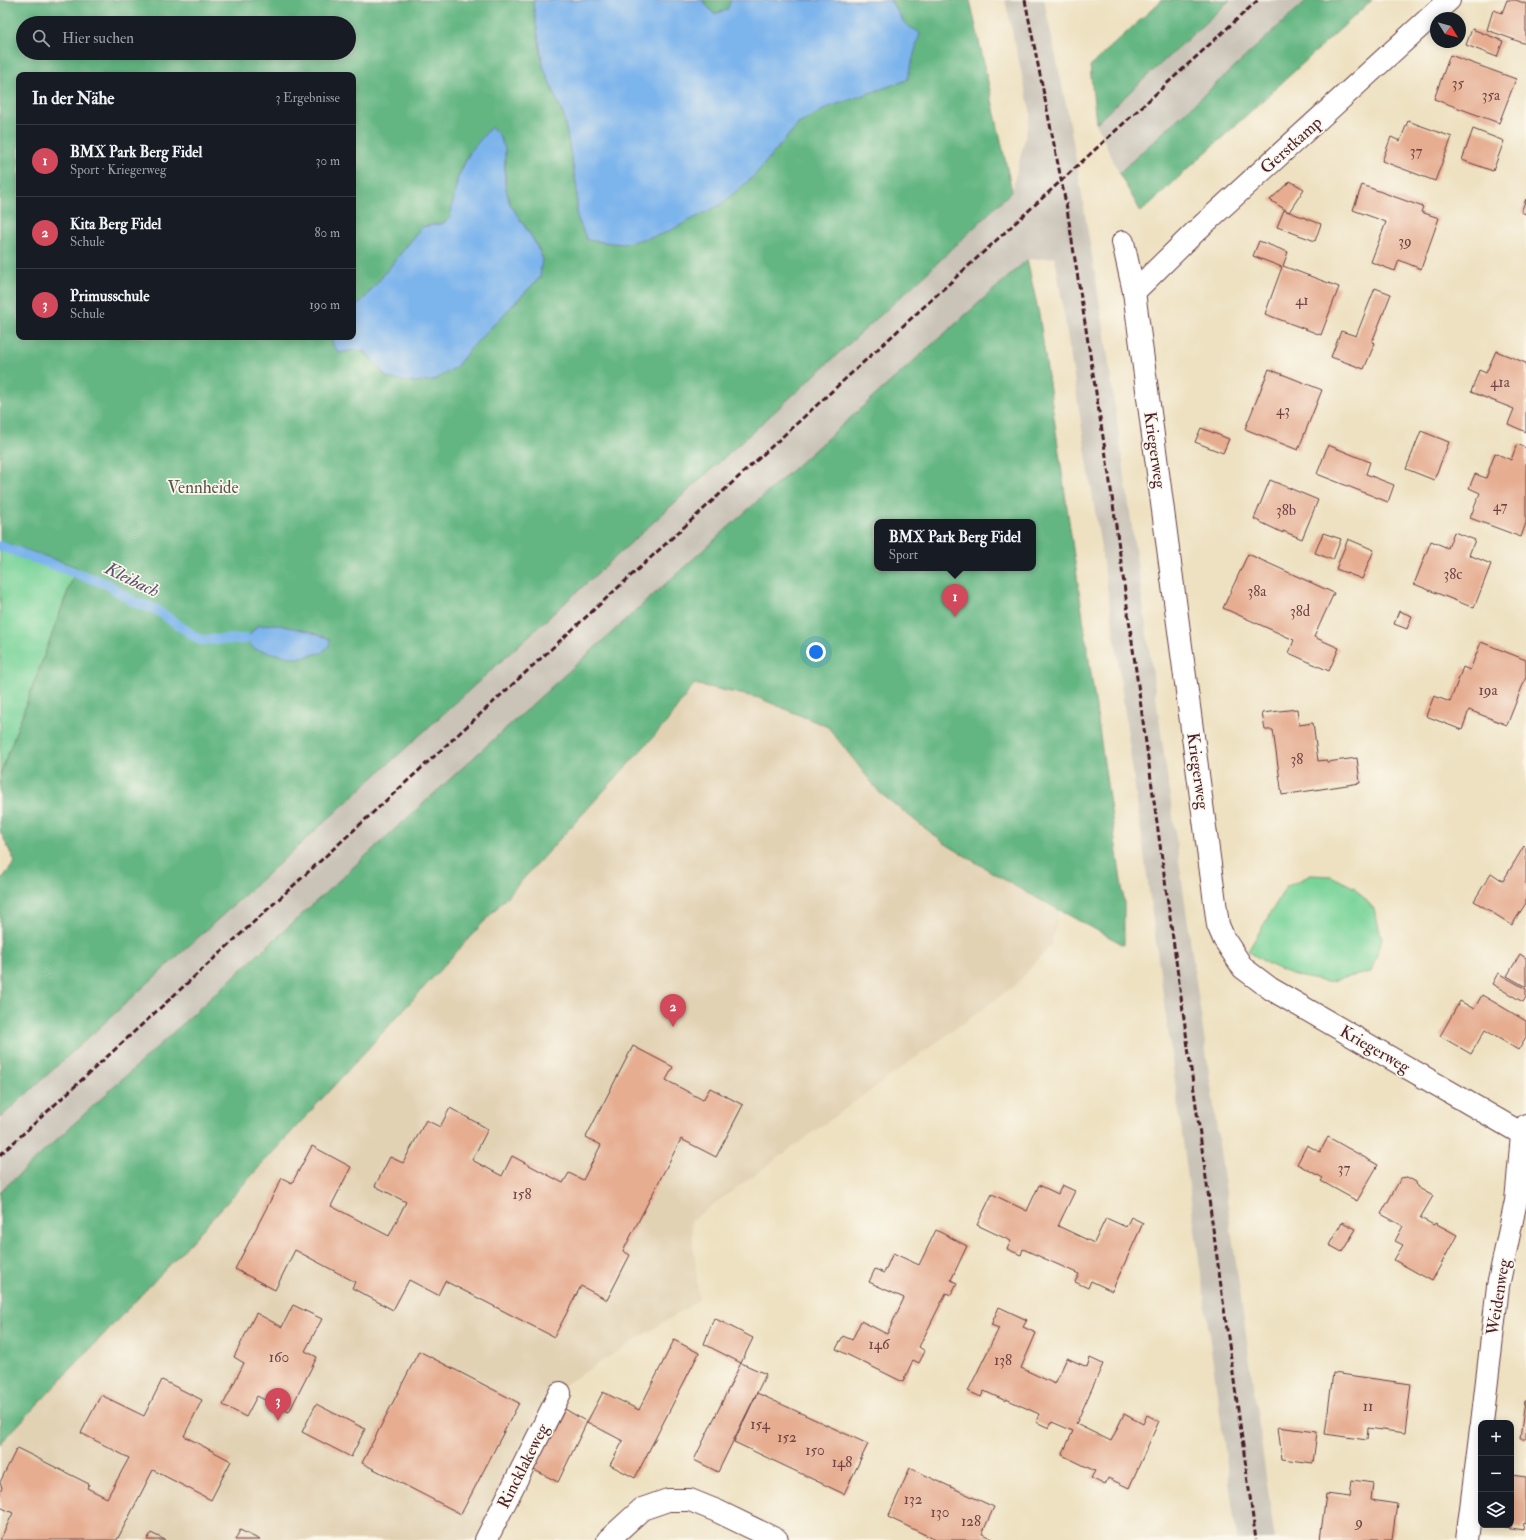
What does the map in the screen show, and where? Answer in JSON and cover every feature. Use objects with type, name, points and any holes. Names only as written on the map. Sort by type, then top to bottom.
[{"type":"street","name":"Gerstkamp","points":[[1134,292],[1195,232],[1448,0]]},
{"type":"street","name":"Kriegerweg","points":[[1123,242],[1134,292],[1218,925],[1224,939],[1243,968],[1271,989],[1525,1132]]},
{"type":"street","name":"Weidenweg","points":[[1482,1420],[1498,1286],[1516,1201],[1525,1132]]},
{"type":"street","name":"Rincklakeweg","points":[[486,1540],[560,1393]]},
{"type":"street","points":[[1467,1540],[1478,1452]]},
{"type":"street","points":[[608,1540],[642,1509],[668,1500],[690,1500],[717,1511],[777,1540]]},
{"type":"shaded area","points":[[1005,0],[1044,0],[1070,124],[1104,329],[1275,1540],[1237,1540],[1113,625],[1055,257],[1027,260],[270,942],[0,1192],[0,1118],[930,270],[1012,191],[1031,114]]},
{"type":"shaded area","points":[[1230,0],[1307,0],[1119,173],[1096,123]]},
{"type":"shaded area","points":[[694,684],[759,698],[828,727],[880,793],[944,843],[1013,885],[1059,910],[1052,943],[1017,984],[691,1221],[699,1300],[544,1398],[475,1540],[0,1540],[0,1444],[177,1257],[666,723]]},
{"type":"green space","name":"Vennheide","points":[[0,0],[536,0],[533,3],[543,66],[564,117],[577,188],[577,217],[754,176],[798,124],[829,107],[905,24],[890,0],[970,0],[1012,191],[930,270],[0,1118],[0,881],[15,862],[0,831],[0,775],[77,567],[0,541]]},
{"type":"green space","points":[[702,0],[731,0],[728,10],[713,14]]},
{"type":"green space","points":[[1162,0],[1230,0],[1096,123],[1090,66]]},
{"type":"green space","points":[[1307,0],[1372,0],[1141,212],[1119,173]]},
{"type":"green space","points":[[1027,260],[1039,314],[1124,901],[1124,945],[1013,885],[944,843],[880,793],[828,727],[759,698],[694,684],[666,723],[177,1257],[0,1444],[0,1192],[383,840]]},
{"type":"green space","points":[[0,541],[77,566],[0,775]]},
{"type":"green space","points":[[1311,875],[1331,876],[1355,888],[1374,909],[1382,939],[1371,972],[1327,982],[1293,975],[1268,964],[1248,951],[1286,887]]},
{"type":"water","points":[[536,0],[702,0],[714,14],[727,10],[731,0],[890,0],[905,24],[920,33],[907,80],[829,107],[798,124],[754,176],[720,205],[663,234],[622,244],[587,240],[577,217],[577,188],[564,117],[543,66],[533,3]]},
{"type":"water","points":[[491,127],[499,135],[505,149],[505,185],[510,204],[533,239],[542,257],[540,277],[471,348],[456,367],[433,381],[410,382],[387,378],[366,352],[354,350],[339,353],[333,345],[332,340],[356,340],[356,306],[365,298],[422,227],[444,223],[450,217],[458,177],[470,152]]},
{"type":"water","points":[[274,624],[307,631],[330,639],[329,646],[321,653],[296,658],[254,649],[246,639],[257,626]]},
{"type":"building","points":[[1507,0],[1516,0],[1526,4],[1526,44],[1487,30],[1493,10],[1502,13]]},
{"type":"building","points":[[1472,29],[1503,41],[1497,57],[1466,45]]},
{"type":"building","points":[[1450,55],[1516,79],[1499,123],[1434,99]]},
{"type":"building","points":[[1408,121],[1452,137],[1435,181],[1382,161],[1391,137],[1400,141]]},
{"type":"building","points":[[1473,129],[1504,141],[1493,171],[1462,160]]},
{"type":"building","points":[[1290,181],[1304,189],[1289,212],[1270,200]]},
{"type":"building","points":[[1362,185],[1423,207],[1421,212],[1439,218],[1421,269],[1399,260],[1395,271],[1371,262],[1386,222],[1353,210]]},
{"type":"building","points":[[1526,199],[1526,214],[1521,212]]},
{"type":"building","points":[[1284,210],[1321,224],[1315,241],[1277,227]]},
{"type":"building","points":[[1259,241],[1288,252],[1283,266],[1339,287],[1321,335],[1265,314],[1282,267],[1253,256]]},
{"type":"building","points":[[1375,288],[1391,294],[1372,342],[1375,343],[1364,369],[1331,357],[1341,331],[1356,336]]},
{"type":"building","points":[[1496,351],[1526,363],[1526,432],[1508,424],[1514,409],[1471,392],[1479,370],[1486,373]]},
{"type":"building","points":[[1269,369],[1322,390],[1298,450],[1245,429]]},
{"type":"building","points":[[1201,428],[1229,439],[1223,453],[1195,442]]},
{"type":"building","points":[[1421,431],[1449,442],[1434,480],[1406,469]]},
{"type":"building","points":[[1517,444],[1526,448],[1526,523],[1521,537],[1470,518],[1480,493],[1469,488],[1475,474],[1486,478],[1495,453],[1511,460]]},
{"type":"building","points":[[1328,445],[1370,462],[1366,474],[1394,485],[1388,502],[1317,474]]},
{"type":"building","points":[[1270,480],[1318,500],[1302,539],[1283,531],[1283,533],[1254,519]]},
{"type":"building","points":[[1454,532],[1475,540],[1469,555],[1491,564],[1474,608],[1414,584],[1431,541],[1448,548]]},
{"type":"building","points":[[1323,533],[1341,539],[1333,560],[1315,553]]},
{"type":"building","points":[[1348,539],[1374,550],[1362,579],[1336,569]]},
{"type":"building","points":[[1248,554],[1334,593],[1314,637],[1339,648],[1329,671],[1289,653],[1294,640],[1223,608]]},
{"type":"building","points":[[1399,611],[1412,616],[1407,629],[1394,624]]},
{"type":"building","points":[[1481,642],[1526,660],[1526,677],[1507,725],[1469,710],[1462,730],[1426,716],[1434,696],[1450,702],[1463,667],[1470,670]]},
{"type":"building","points":[[1297,709],[1299,725],[1313,723],[1318,761],[1327,760],[1327,762],[1357,758],[1360,783],[1282,795],[1273,730],[1265,730],[1262,713]]},
{"type":"building","points":[[1524,846],[1526,848],[1526,903],[1512,925],[1474,901],[1491,873],[1503,881]]},
{"type":"building","points":[[1520,954],[1526,958],[1526,987],[1507,976]]},
{"type":"building","points":[[1498,973],[1526,989],[1526,997],[1523,1002],[1492,984]]},
{"type":"building","points":[[1482,995],[1526,1021],[1526,1037],[1518,1050],[1485,1030],[1471,1054],[1440,1036],[1460,1001],[1474,1009]]},
{"type":"building","points":[[633,1046],[673,1067],[666,1080],[703,1100],[710,1088],[743,1105],[716,1157],[681,1139],[623,1251],[630,1255],[607,1300],[581,1286],[554,1337],[445,1281],[438,1295],[409,1280],[393,1310],[352,1288],[355,1282],[295,1250],[275,1290],[235,1269],[282,1178],[292,1183],[312,1146],[351,1167],[331,1206],[389,1236],[406,1202],[375,1186],[390,1157],[403,1163],[426,1120],[440,1127],[450,1108],[488,1129],[472,1160],[502,1176],[512,1156],[563,1183],[569,1173],[583,1180],[601,1145],[586,1137]]},
{"type":"building","points":[[1328,1137],[1378,1165],[1357,1201],[1321,1181],[1323,1178],[1297,1164],[1307,1145],[1320,1152]]},
{"type":"building","points":[[1407,1177],[1416,1182],[1417,1187],[1433,1196],[1420,1218],[1434,1225],[1435,1223],[1457,1235],[1432,1281],[1394,1260],[1403,1245],[1395,1241],[1403,1226],[1381,1214],[1401,1178]]},
{"type":"building","points":[[1039,1185],[1058,1194],[1062,1185],[1075,1191],[1058,1226],[1094,1243],[1106,1218],[1126,1227],[1131,1217],[1143,1223],[1112,1291],[1091,1281],[1088,1288],[1075,1282],[1079,1274],[1023,1249],[1021,1255],[1007,1249],[1011,1241],[977,1225],[992,1194],[1027,1211]]},
{"type":"building","points":[[1342,1222],[1356,1229],[1342,1252],[1329,1245]]},
{"type":"building","points":[[936,1230],[967,1246],[951,1280],[957,1283],[951,1295],[946,1293],[919,1347],[925,1351],[919,1363],[913,1360],[903,1382],[836,1349],[843,1336],[852,1340],[861,1321],[887,1334],[904,1298],[869,1282],[875,1269],[884,1273],[893,1253],[919,1265]]},
{"type":"building","points":[[293,1305],[322,1319],[305,1351],[317,1357],[289,1412],[257,1396],[246,1417],[223,1405],[244,1363],[234,1357],[256,1313],[282,1327]]},
{"type":"building","points":[[999,1307],[1027,1320],[1023,1327],[1036,1333],[1021,1368],[1055,1384],[1067,1358],[1087,1367],[1090,1358],[1103,1364],[1076,1424],[1111,1441],[1124,1414],[1143,1424],[1147,1415],[1159,1421],[1129,1488],[1108,1478],[1105,1485],[1091,1478],[1095,1471],[1062,1455],[1073,1431],[1052,1422],[1049,1428],[1036,1422],[1039,1414],[1006,1399],[1006,1401],[984,1391],[981,1397],[968,1391],[999,1328],[991,1325]]},
{"type":"building","points":[[714,1318],[753,1338],[741,1363],[704,1344]]},
{"type":"building","points":[[674,1340],[699,1353],[635,1478],[610,1465],[623,1441],[587,1422],[603,1392],[639,1410]]},
{"type":"building","points":[[419,1351],[519,1403],[461,1514],[362,1463]]},
{"type":"building","points":[[741,1363],[766,1374],[718,1472],[694,1460]]},
{"type":"building","points":[[1333,1373],[1411,1384],[1405,1433],[1368,1428],[1367,1440],[1325,1434]]},
{"type":"building","points":[[162,1380],[202,1400],[184,1436],[231,1461],[211,1500],[153,1470],[117,1540],[0,1540],[13,1513],[0,1507],[0,1491],[2,1488],[0,1482],[17,1448],[89,1484],[87,1488],[107,1498],[129,1458],[81,1433],[101,1395],[144,1416]]},
{"type":"building","points":[[757,1393],[868,1444],[844,1494],[734,1442]]},
{"type":"building","points":[[1525,1401],[1526,1439],[1520,1439]]},
{"type":"building","points":[[316,1404],[365,1429],[351,1457],[302,1432]]},
{"type":"building","points":[[565,1409],[587,1422],[558,1482],[534,1470]]},
{"type":"building","points":[[1278,1427],[1317,1432],[1313,1463],[1282,1459]]},
{"type":"building","points":[[910,1468],[994,1507],[982,1534],[995,1540],[936,1540],[888,1517]]},
{"type":"building","points":[[1514,1475],[1526,1477],[1526,1524],[1524,1523],[1523,1529],[1514,1528]]},
{"type":"building","points":[[1352,1480],[1373,1483],[1371,1500],[1397,1504],[1392,1540],[1320,1540],[1326,1494],[1350,1497]]},
{"type":"building","points":[[240,1530],[260,1540],[235,1540]]},
{"type":"building","points":[[151,1533],[165,1540],[147,1540]]},
{"type":"waterway","name":"Kleibach","points":[[0,546],[107,584],[134,602],[155,609],[200,640],[246,639]]},
{"type":"railway","points":[[1025,0],[1067,209],[1109,475],[1256,1540]]},
{"type":"railway","points":[[0,1155],[1258,0]]},
{"type":"place","name":"BMX Park Berg Fidel","points":[[955,617]]},
{"type":"place","name":"Kita Berg Fidel","points":[[673,1027]]},
{"type":"place","name":"Primusschule","points":[[278,1421]]}]
